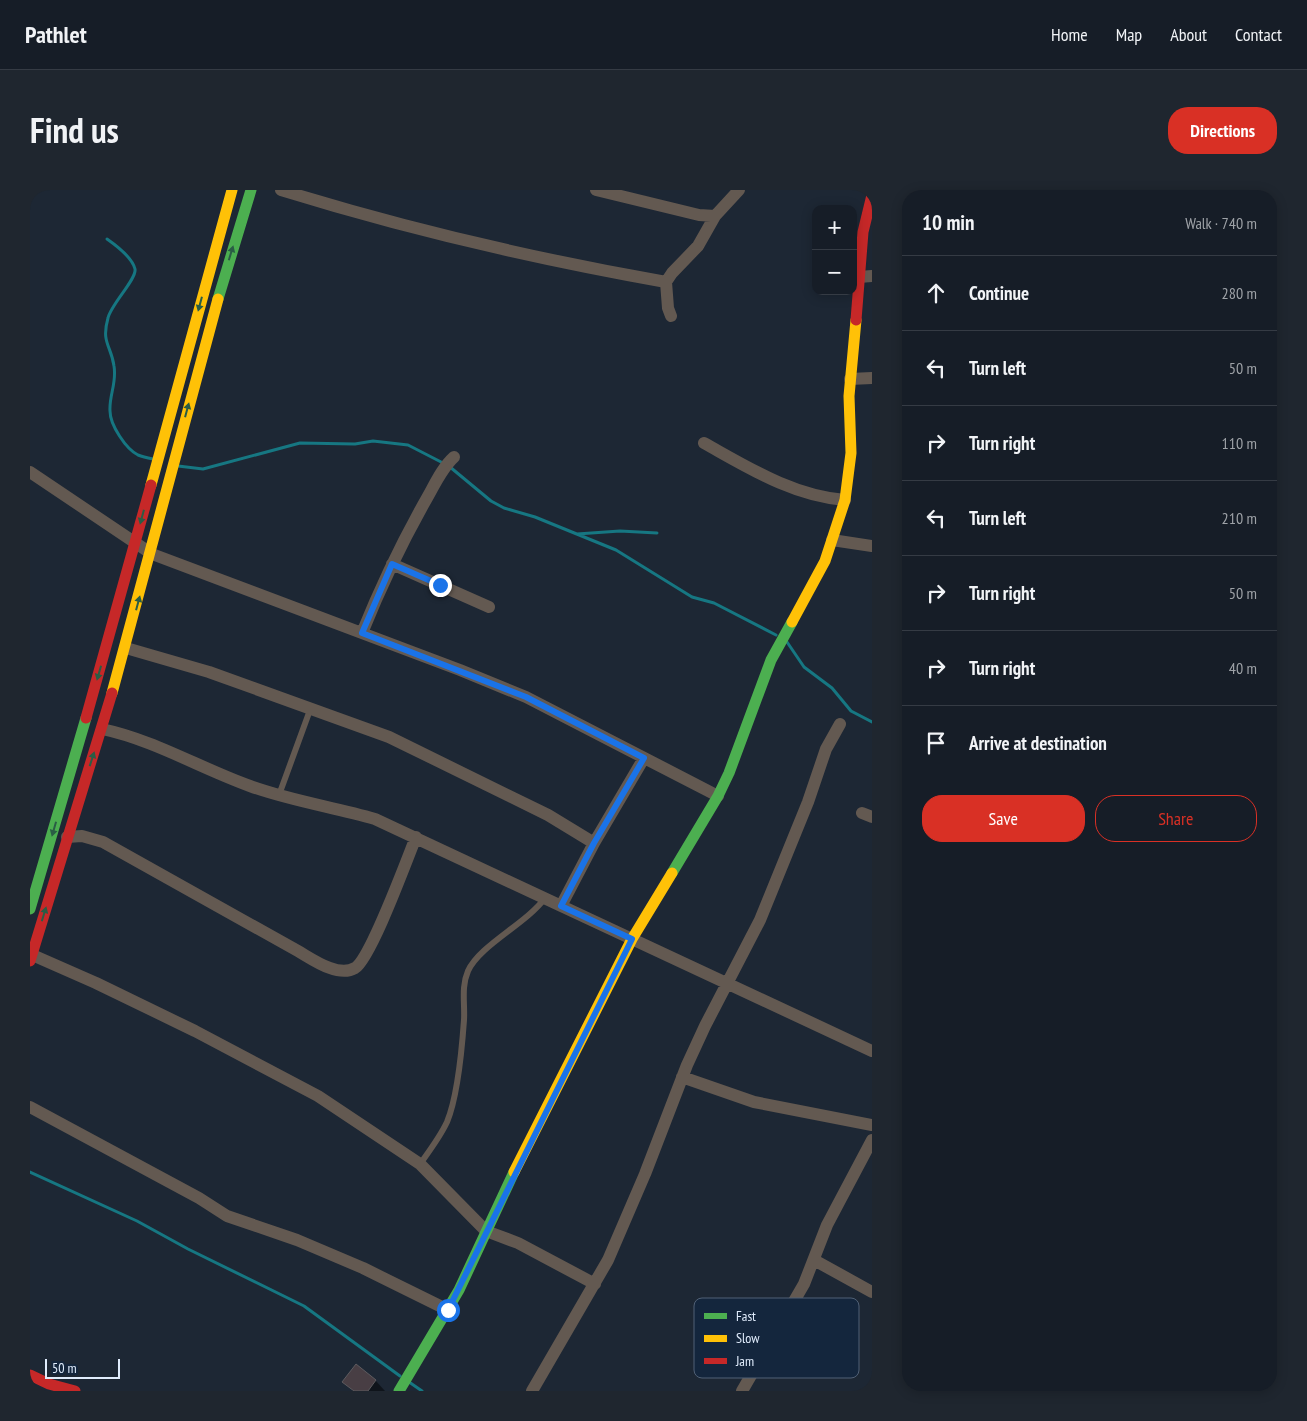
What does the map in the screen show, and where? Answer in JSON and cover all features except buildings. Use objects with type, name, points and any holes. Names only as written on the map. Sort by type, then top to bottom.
[{"type":"main road","points":[[30,909],[136,543],[232,190]]},
{"type":"main road","points":[[31,957],[126,648],[152,554],[171,472],[211,320],[251,190]]},
{"type":"main road","points":[[399,1391],[448,1310],[632,939],[718,796],[729,773],[771,660],[805,600],[832,540],[845,500],[851,452],[850,379],[866,277],[863,232],[872,195]]},
{"type":"main road","points":[[30,1375],[49,1384],[75,1391]]},
{"type":"street","points":[[281,190],[342,209],[498,248],[589,268],[666,282]]},
{"type":"street","points":[[596,190],[699,216],[715,216]]},
{"type":"street","points":[[671,316],[668,308],[666,282],[698,246],[715,216],[739,190]]},
{"type":"street","points":[[850,379],[872,378]]},
{"type":"street","points":[[704,443],[786,486],[827,499],[845,500]]},
{"type":"street","points":[[362,633],[392,564],[449,462]]},
{"type":"street","points":[[30,472],[152,554],[526,697],[718,796]]},
{"type":"street","points":[[832,540],[872,546]]},
{"type":"street","points":[[392,564],[489,607]]},
{"type":"street","points":[[126,648],[210,672],[310,710],[389,737],[548,815],[594,843]]},
{"type":"street","points":[[532,1391],[595,1284],[641,1182],[682,1077],[705,1026],[763,912],[808,802],[826,749],[840,724]]},
{"type":"street","points":[[102,729],[138,738],[203,768],[279,795],[375,819],[872,1050]]},
{"type":"street","points":[[561,906],[594,843],[644,758]]},
{"type":"street","points":[[67,838],[82,836],[102,842],[298,951],[330,967],[344,971],[355,968],[362,960],[385,915],[416,837]]},
{"type":"street","points":[[31,957],[96,983],[187,1027],[318,1096],[420,1164],[486,1231],[518,1243],[595,1284]]},
{"type":"street","points":[[682,1077],[754,1102],[872,1126]]},
{"type":"street","points":[[30,1108],[199,1198],[227,1216],[297,1240],[363,1268],[448,1310]]},
{"type":"street","points":[[797,1298],[814,1260],[827,1224],[872,1140]]},
{"type":"street","points":[[814,1260],[872,1292]]},
{"type":"street","points":[[742,1391],[750,1378]]},
{"type":"lane","points":[[279,795],[310,710]]},
{"type":"lane","points":[[420,1164],[442,1131],[453,1103],[464,1020],[464,987],[468,972],[478,956],[536,910],[545,898]]},
{"type":"waterway","points":[[107,239],[127,256],[135,269],[132,279],[110,312],[106,326],[106,339],[115,372],[110,405],[111,417],[120,436],[129,448],[138,455],[153,459]]},
{"type":"waterway","points":[[178,466],[203,469],[300,443],[355,444],[373,441],[408,445],[443,463]]},
{"type":"waterway","points":[[450,467],[491,501],[504,508],[535,517],[616,550],[692,597],[714,603],[776,635]]},
{"type":"waterway","points":[[577,534],[620,531],[657,533]]},
{"type":"waterway","points":[[787,642],[804,667],[832,688],[851,711],[872,722]]},
{"type":"waterway","points":[[30,1172],[137,1221],[188,1249],[304,1306],[400,1376]]},
{"type":"waterway","points":[[409,1382],[422,1391]]},
{"type":"traffic: fast","points":[[218,299],[251,190]]},
{"type":"traffic: fast","points":[[672,873],[718,796],[729,773],[771,660],[792,622]]},
{"type":"traffic: fast","points":[[30,909],[86,718]]},
{"type":"traffic: fast","points":[[399,1391],[459,1290],[514,1172]]},
{"type":"traffic: slow","points":[[151,485],[232,190]]},
{"type":"traffic: slow","points":[[112,693],[218,299]]},
{"type":"traffic: slow","points":[[792,622],[825,561],[845,500],[851,453],[849,396],[856,320]]},
{"type":"traffic: slow","points":[[514,1172],[632,939],[672,873]]},
{"type":"traffic: jam","points":[[856,320],[863,232],[872,195]]},
{"type":"traffic: jam","points":[[86,718],[151,485]]},
{"type":"traffic: jam","points":[[30,961],[112,693]]},
{"type":"traffic: jam","points":[[30,1375],[49,1384],[75,1391]]},
{"type":"route","points":[[440,585],[392,564],[362,633],[526,697],[644,758],[594,843],[561,906],[632,939],[511,1179],[448,1310]]}]
